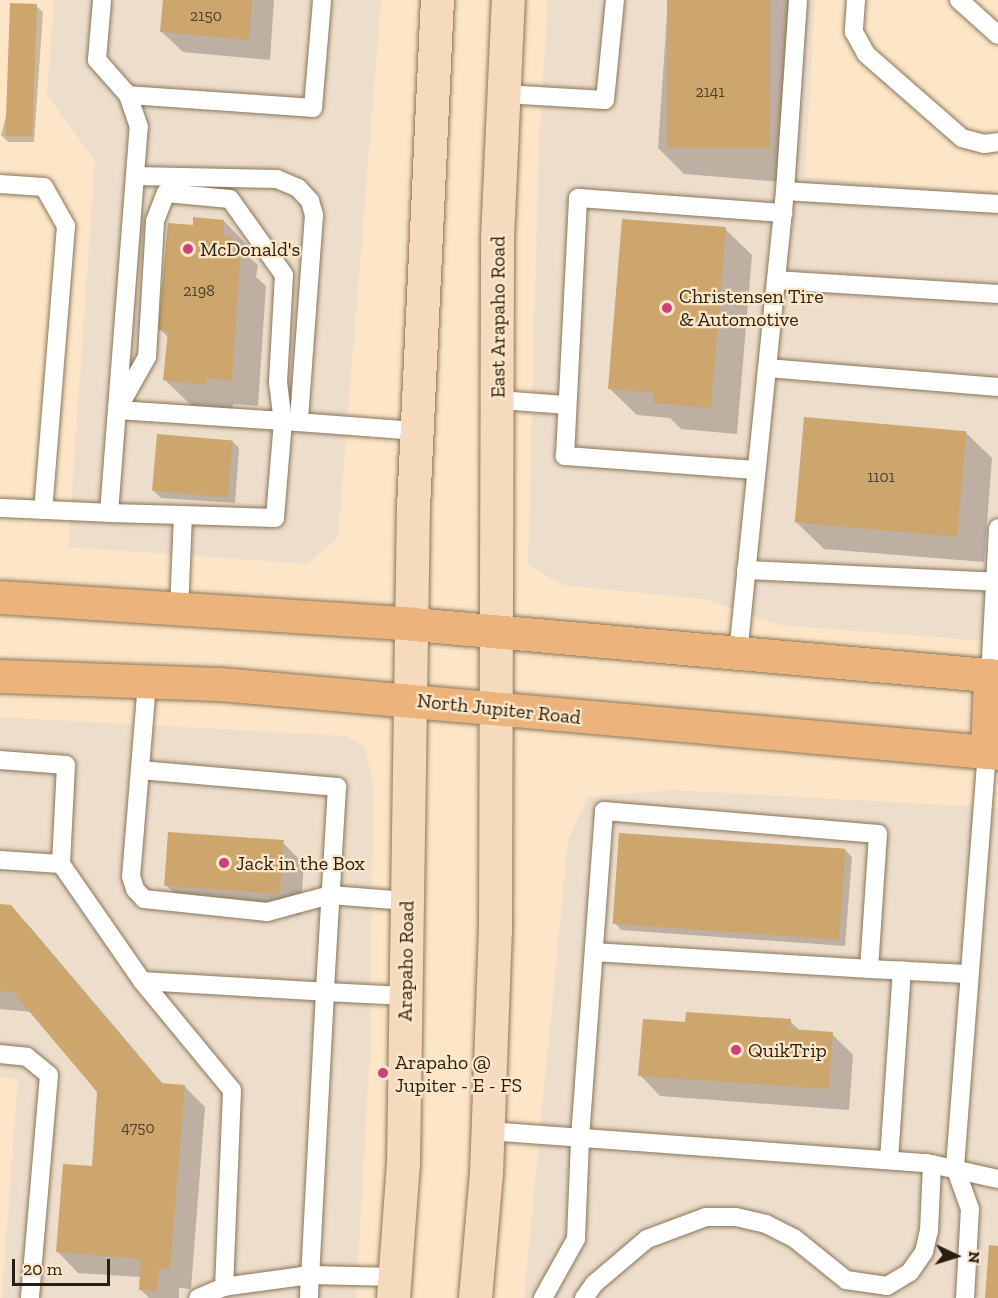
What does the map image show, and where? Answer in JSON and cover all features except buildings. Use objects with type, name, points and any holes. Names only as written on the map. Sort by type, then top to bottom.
[{"type":"main road","points":[[413,624],[416,431],[437,0]]},
{"type":"main road","name":"East Arapaho Road","points":[[498,634],[497,238],[508,0]]},
{"type":"main road","points":[[0,597],[413,624],[498,634],[994,676],[992,753]]},
{"type":"main road","name":"Arapaho Road","points":[[394,1288],[403,1163],[413,624]]},
{"type":"main road","points":[[475,1298],[488,1131],[498,634]]},
{"type":"main road","name":"North Jupiter Road","points":[[0,676],[220,684],[410,699],[497,711],[992,753]]},
{"type":"lane","points":[[102,0],[97,60],[128,95],[139,127],[109,513]]},
{"type":"lane","points":[[128,95],[314,108],[322,0]]},
{"type":"lane","points":[[504,94],[605,100],[615,0]]},
{"type":"lane","points":[[738,654],[783,213],[798,0]]},
{"type":"lane","points":[[856,0],[854,32],[866,54],[962,138],[984,144],[998,142]]},
{"type":"lane","points":[[959,0],[998,35]]},
{"type":"lane","points":[[0,508],[275,518],[291,421],[314,215],[310,201],[298,188],[277,179],[135,176]]},
{"type":"lane","points":[[0,184],[44,187],[66,226],[43,510]]},
{"type":"lane","points":[[785,191],[998,204]]},
{"type":"lane","points":[[117,410],[147,357],[155,221],[166,193],[230,198],[284,275],[278,382],[291,421]]},
{"type":"lane","points":[[756,470],[565,456],[578,198],[783,213]]},
{"type":"lane","points":[[776,280],[998,294]]},
{"type":"lane","points":[[767,368],[998,387]]},
{"type":"lane","points":[[498,400],[566,405]]},
{"type":"lane","points":[[117,410],[416,431]]},
{"type":"lane","points":[[179,609],[183,515]]},
{"type":"lane","points":[[994,676],[998,528]]},
{"type":"lane","points":[[746,570],[995,582]]},
{"type":"lane","points":[[147,682],[131,876],[135,889],[144,899],[267,912],[330,895],[407,901]]},
{"type":"lane","points":[[965,1298],[970,1209],[955,1167],[968,974],[992,753]]},
{"type":"lane","points":[[0,760],[66,765],[61,864],[142,981],[232,1090],[224,1287]]},
{"type":"lane","points":[[140,770],[337,787],[309,1298]]},
{"type":"lane","points":[[543,1298],[576,1239],[580,1138],[604,811],[878,834],[869,969]]},
{"type":"lane","points":[[0,860],[61,864]]},
{"type":"lane","points":[[594,952],[968,974]]},
{"type":"lane","points":[[890,1160],[902,970]]},
{"type":"lane","points":[[142,981],[406,996]]},
{"type":"lane","points":[[0,1054],[27,1057],[49,1075],[30,1298]]},
{"type":"lane","points":[[488,1131],[890,1160],[955,1167],[998,1179]]},
{"type":"lane","points":[[584,1298],[647,1239],[706,1217],[736,1217],[766,1224],[794,1238],[846,1280],[887,1286],[910,1272],[924,1252],[929,1231],[932,1164]]},
{"type":"lane","points":[[198,1298],[224,1287],[310,1275],[394,1288]]},
{"type":"shaded area","points":[[54,0],[381,0],[338,537],[308,564],[68,547],[95,161],[47,95]]},
{"type":"shaded area","points":[[548,0],[815,0],[805,177],[998,192],[998,642],[780,625],[704,599],[563,585],[528,565],[539,142]]},
{"type":"shaded area","points":[[0,717],[345,736],[364,746],[373,781],[370,1052],[356,1298],[2,1298],[18,1079],[0,1077]]},
{"type":"shaded area","points":[[674,790],[998,808],[998,1298],[524,1298],[568,840],[587,797]]},
{"type":"place","name":"McDonald's","points":[[188,249]]},
{"type":"place","name":"Christensen Tire & Automotive","points":[[667,308]]},
{"type":"place","name":"Jack in the Box","points":[[224,863]]},
{"type":"place","name":"QuikTrip","points":[[736,1050]]},
{"type":"place","name":"Arapaho @ Jupiter - E - FS","points":[[383,1073]]}]
